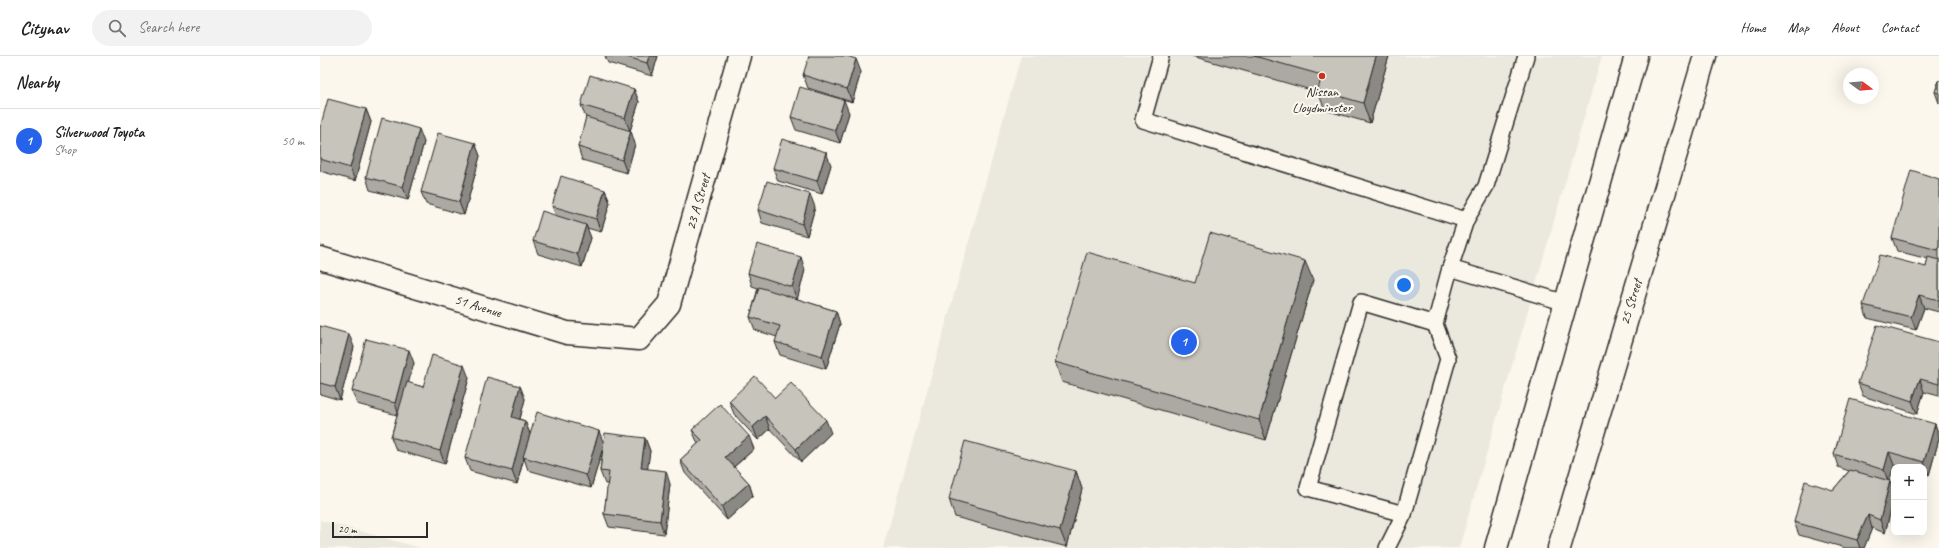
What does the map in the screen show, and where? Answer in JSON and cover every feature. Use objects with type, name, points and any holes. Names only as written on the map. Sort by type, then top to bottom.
[{"type":"main road","name":"23 A Street","points":[[639,339],[669,304],[739,56]]},
{"type":"main road","points":[[1496,548],[1636,56]]},
{"type":"main road","name":"25 Street","points":[[1559,548],[1705,56]]},
{"type":"main road","name":"51 Avenue","points":[[320,258],[567,333],[639,339]]},
{"type":"lane","points":[[1161,56],[1143,120],[1466,220]]},
{"type":"lane","points":[[1387,548],[1404,514],[1448,359],[1435,324],[1450,268],[1466,220],[1486,186],[1526,56]]},
{"type":"lane","points":[[1450,268],[1566,302]]},
{"type":"lane","points":[[1404,514],[1308,488],[1361,302],[1435,324]]},
{"type":"shaded area","points":[[1021,56],[1602,56],[1459,548],[883,548]]},
{"type":"shaded area","points":[[320,520],[420,548],[320,548]]},
{"type":"building","points":[[624,56],[649,56],[647,63]]},
{"type":"building","points":[[809,56],[847,56],[856,59],[847,89],[803,75]]},
{"type":"building","points":[[1254,56],[1376,56],[1363,103],[1318,90],[1322,75]]},
{"type":"building","points":[[590,75],[634,89],[625,118],[581,105]]},
{"type":"building","points":[[1939,80],[1939,93],[1935,92]]},
{"type":"building","points":[[800,87],[844,100],[835,130],[791,117]]},
{"type":"building","points":[[328,99],[366,109],[350,168],[320,159],[320,128]]},
{"type":"building","points":[[586,117],[631,131],[622,160],[578,147]]},
{"type":"building","points":[[382,118],[419,129],[403,187],[366,177]]},
{"type":"building","points":[[438,133],[475,143],[459,202],[421,192]]},
{"type":"building","points":[[782,139],[826,152],[817,181],[773,168]]},
{"type":"building","points":[[1911,170],[1939,179],[1938,250],[1892,238]]},
{"type":"building","points":[[561,176],[605,190],[596,219],[552,206]]},
{"type":"building","points":[[767,181],[810,194],[802,224],[758,210]]},
{"type":"building","points":[[542,211],[586,225],[577,254],[533,241]]},
{"type":"building","points":[[1210,233],[1305,261],[1259,420],[1055,362],[1087,252],[1195,283]]},
{"type":"building","points":[[757,244],[801,257],[792,287],[748,273]]},
{"type":"building","points":[[1880,255],[1926,267],[1928,257],[1939,260],[1939,300],[1919,295],[1911,317],[1863,305]]},
{"type":"building","points":[[759,287],[836,311],[822,356],[775,342],[780,326],[750,317]]},
{"type":"building","points":[[1877,325],[1939,342],[1939,384],[1920,379],[1912,401],[1858,383]]},
{"type":"building","points":[[320,326],[349,334],[335,387],[320,383]]},
{"type":"building","points":[[366,339],[409,350],[395,403],[352,391]]},
{"type":"building","points":[[432,355],[464,365],[440,451],[391,437],[407,382],[423,387]]},
{"type":"building","points":[[755,376],[775,398],[791,383],[826,420],[796,449],[765,416],[753,427],[729,401]]},
{"type":"building","points":[[487,377],[520,386],[512,417],[525,421],[512,471],[465,458]]},
{"type":"building","points":[[1850,399],[1935,424],[1924,462],[1889,452],[1884,470],[1834,454]]},
{"type":"building","points":[[720,404],[749,436],[725,457],[749,483],[722,507],[680,460],[702,440],[692,430]]},
{"type":"building","points":[[537,412],[599,431],[586,475],[523,457]]},
{"type":"building","points":[[605,433],[645,438],[641,468],[666,471],[660,521],[604,514],[609,472],[600,471]]},
{"type":"building","points":[[965,441],[1076,471],[1060,530],[949,499]]},
{"type":"building","points":[[1850,470],[1890,481],[1880,520],[1868,515],[1857,540],[1794,522],[1805,481],[1833,490]]},
{"type":"place","name":"Nissan Lloydminster","points":[[1322,76]]},
{"type":"place","name":"Silverwood Toyota","points":[[1184,342]]}]
